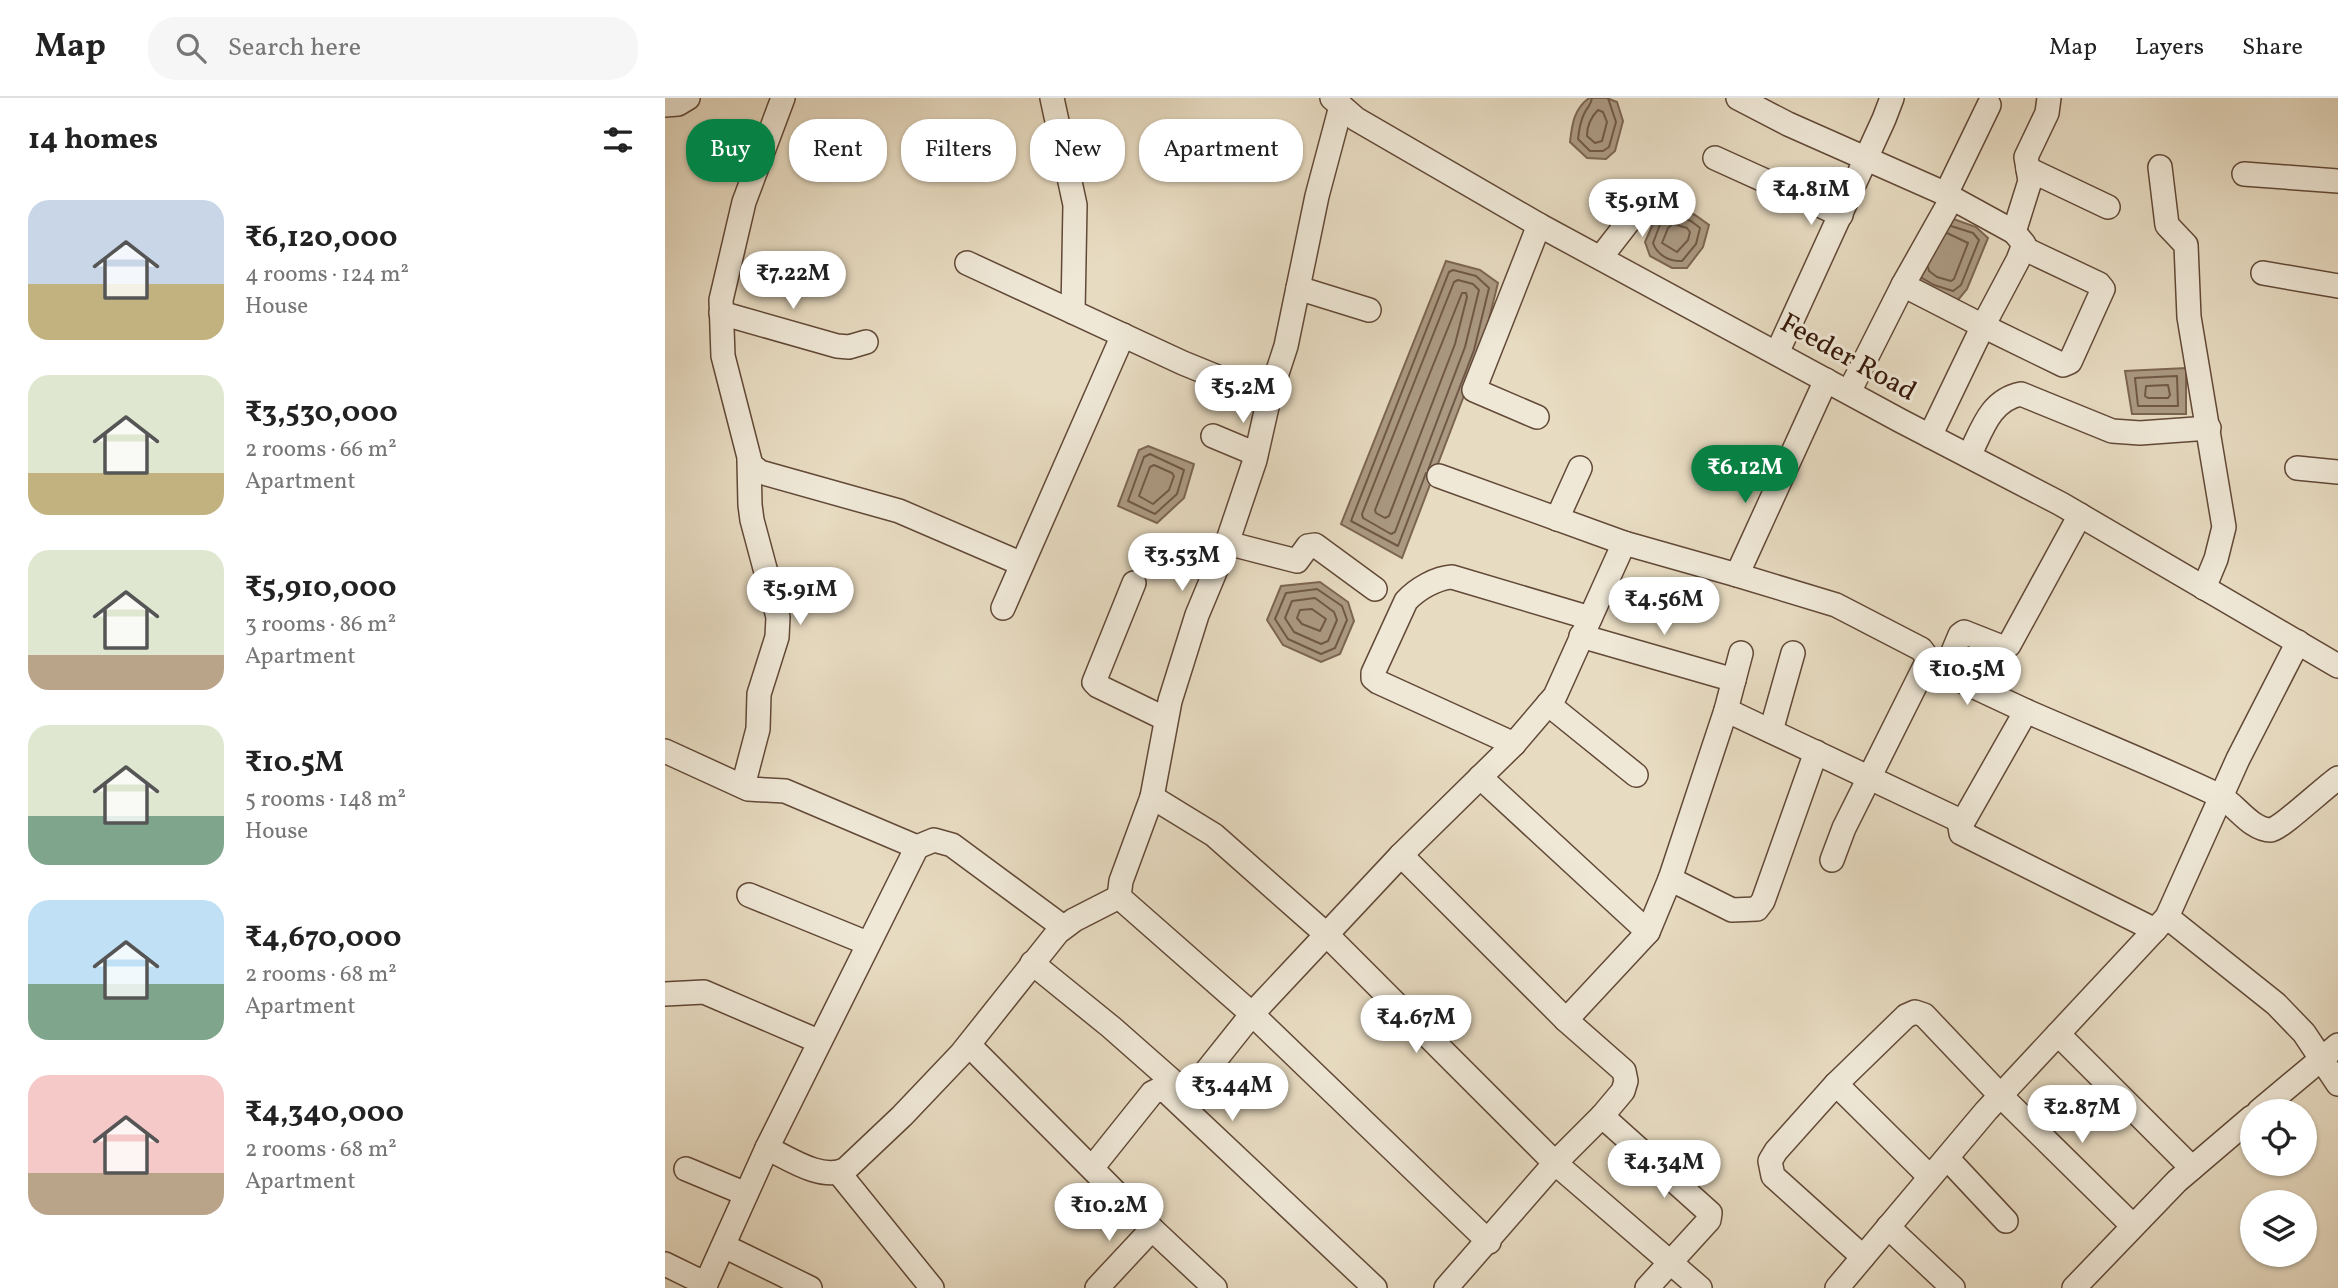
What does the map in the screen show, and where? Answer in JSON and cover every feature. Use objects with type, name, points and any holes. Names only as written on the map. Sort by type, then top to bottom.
[{"type":"street","points":[[665,105],[678,104],[688,98]]},
{"type":"street","points":[[743,786],[758,729],[759,694],[777,637],[778,617],[752,520],[749,461],[723,356],[721,313],[726,273],[744,202],[783,98]]},
{"type":"street","points":[[1052,98],[1075,205],[1073,312]]},
{"type":"street","points":[[1738,98],[1788,124],[1949,196],[2103,289],[2070,362],[2063,365],[1903,285]]},
{"type":"street","points":[[1777,353],[1892,98]]},
{"type":"street","points":[[1930,436],[1983,326],[2018,240],[2030,181],[2027,157],[2047,113],[2049,98]]},
{"type":"street","points":[[1119,897],[1121,881],[1152,797],[1170,701],[1197,615],[1227,542],[1256,454],[1269,398],[1286,346],[1337,102]]},
{"type":"street","name":"Feeder Road","points":[[1337,102],[1356,119],[1539,225],[2080,515],[2338,666]]},
{"type":"street","points":[[1849,392],[1949,196],[1989,105]]},
{"type":"street","points":[[1715,158],[1841,215]]},
{"type":"street","points":[[2160,167],[2167,225],[2186,245],[2189,317],[2224,527],[2216,559],[2204,587]]},
{"type":"street","points":[[2028,169],[2108,207]]},
{"type":"street","points":[[2243,174],[2338,181]]},
{"type":"street","points":[[1601,257],[1650,194]]},
{"type":"street","points":[[1537,417],[1474,390],[1539,225]]},
{"type":"street","points":[[967,263],[1269,398]]},
{"type":"street","points":[[2263,273],[2338,286]]},
{"type":"street","points":[[1298,288],[1369,310]]},
{"type":"street","points":[[721,313],[843,347],[866,342]]},
{"type":"street","points":[[1003,608],[1123,335]]},
{"type":"street","points":[[1737,575],[1826,380]]},
{"type":"street","points":[[1969,456],[1989,415],[1997,405],[2007,397],[2021,394],[2112,430],[2140,433],[2209,428]]},
{"type":"street","points":[[1213,436],[1256,454]]},
{"type":"street","points":[[749,461],[754,469],[759,471],[898,511],[1022,564]]},
{"type":"street","points":[[1557,519],[1580,468]]},
{"type":"street","points":[[2297,468],[2338,472]]},
{"type":"street","points":[[1439,476],[1623,543],[1836,605],[1921,649],[1935,669],[2222,797],[2255,824],[2273,830],[2338,778]]},
{"type":"street","points":[[1832,860],[1869,776],[1935,669],[1964,632],[2002,647],[2009,645],[2080,515]]},
{"type":"street","points":[[1227,542],[1295,561],[1300,559],[1308,546],[1315,545],[1375,589]]},
{"type":"street","points":[[1184,1099],[1252,1014],[1401,855],[1514,744],[1555,696],[1623,543]]},
{"type":"street","points":[[1514,744],[1373,678],[1406,601],[1414,593],[1441,579],[1452,578],[1734,680]]},
{"type":"street","points":[[1134,583],[1094,682],[1166,719]]},
{"type":"street","points":[[1837,1288],[2001,1096],[2161,924],[2238,759],[2298,642]]},
{"type":"street","points":[[1566,1020],[1648,932],[1670,879],[1726,710],[1741,653]]},
{"type":"street","points":[[1771,731],[1793,653]]},
{"type":"street","points":[[1548,704],[1636,775]]},
{"type":"street","points":[[1726,710],[1963,822]]},
{"type":"street","points":[[2026,711],[1963,822],[1960,830],[1964,836],[2161,924],[2276,1004],[2304,1032],[2330,1052],[2338,1084]]},
{"type":"street","points":[[665,751],[753,790],[785,791],[917,847]]},
{"type":"street","points":[[1670,879],[1733,910],[1758,909],[1816,752]]},
{"type":"street","points":[[1480,777],[1648,932]]},
{"type":"street","points":[[1152,797],[1214,835],[1327,935],[1555,1163],[1700,1288]]},
{"type":"street","points":[[665,1264],[705,1286],[818,1041],[917,847],[934,840],[952,845],[1062,927]]},
{"type":"street","points":[[1401,855],[1566,1020],[1624,1071],[1626,1081],[1623,1091],[1602,1116],[1555,1163],[1489,1242],[1446,1288]]},
{"type":"street","points":[[749,895],[867,943]]},
{"type":"street","points":[[767,1148],[816,1170],[839,1173],[902,1116],[969,1045],[1062,927],[1119,897]]},
{"type":"street","points":[[1119,897],[1252,1014],[1489,1242]]},
{"type":"street","points":[[1032,963],[1111,1027],[1375,1288]]},
{"type":"street","points":[[665,994],[704,992],[818,1041]]},
{"type":"street","points":[[1863,1257],[1773,1175],[1770,1167],[1776,1151],[1836,1084],[1906,1016],[1915,1012],[1924,1015],[2001,1096],[2133,1226]]},
{"type":"street","points":[[2058,1034],[2192,1168]]},
{"type":"street","points":[[969,1045],[1152,1229],[1215,1288]]},
{"type":"street","points":[[2273,1099],[2330,1052]]},
{"type":"street","points":[[1836,1084],[1930,1177]]},
{"type":"street","points":[[1092,1168],[1152,1093],[1158,1090],[1166,1091],[1184,1099]]},
{"type":"street","points":[[1602,1116],[1710,1213],[1709,1220],[1647,1288]]},
{"type":"street","points":[[2074,1288],[2192,1168],[2240,1127]]},
{"type":"street","points":[[1947,1158],[2005,1221]]},
{"type":"street","points":[[686,1169],[747,1194]]},
{"type":"street","points":[[839,1173],[932,1288]]},
{"type":"street","points":[[1888,1227],[1953,1288]]},
{"type":"street","points":[[1097,1288],[1152,1229]]},
{"type":"street","points":[[724,1246],[810,1288]]},
{"type":"water","points":[[1589,98],[1607,98],[1617,102],[1623,121],[1615,151],[1606,159],[1587,158],[1570,142],[1577,112]]},
{"type":"water","points":[[1671,205],[1695,215],[1709,225],[1703,247],[1687,268],[1672,268],[1650,256],[1645,242],[1656,217]]},
{"type":"water","points":[[1937,213],[1976,227],[1988,238],[1967,289],[1958,300],[1930,292],[1911,278]]},
{"type":"water","points":[[1446,261],[1480,270],[1498,283],[1481,351],[1402,558],[1341,524]]},
{"type":"water","points":[[2186,368],[2186,414],[2132,414],[2125,371]]},
{"type":"water","points":[[1148,446],[1194,464],[1184,498],[1157,523],[1118,506],[1139,450]]},
{"type":"water","points":[[1320,582],[1348,602],[1354,621],[1340,654],[1321,662],[1283,645],[1267,620],[1281,586]]}]
